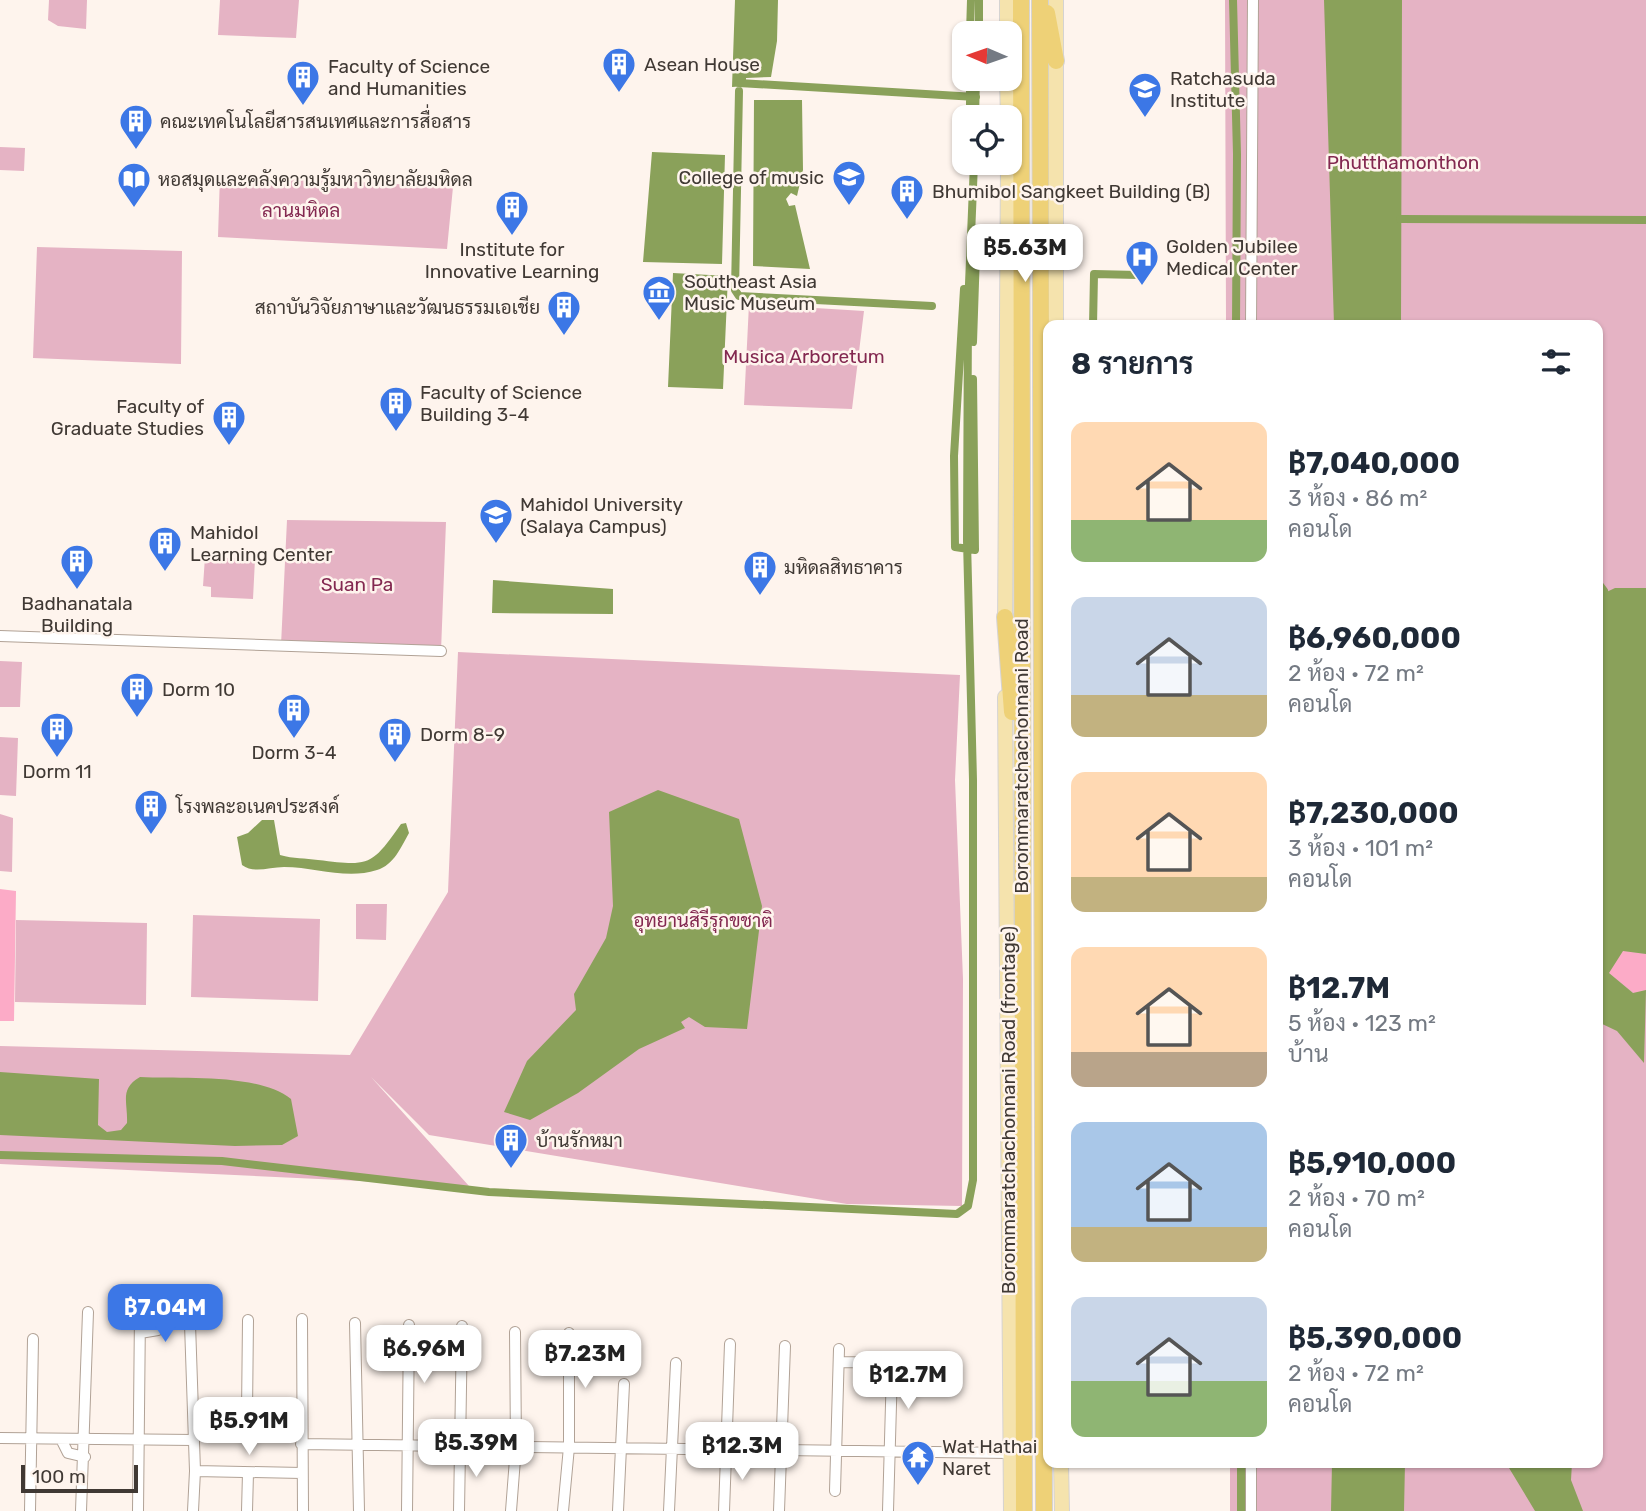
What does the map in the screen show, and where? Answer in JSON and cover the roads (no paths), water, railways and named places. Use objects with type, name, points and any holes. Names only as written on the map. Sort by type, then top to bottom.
[{"type":"highway","points":[[1043,0],[1056,61]]},
{"type":"highway","name":"Borommaratchachonnani Road","points":[[1043,0],[1043,1074]]},
{"type":"highway","name":"Borommaratchachonnani Road","points":[[1011,1],[1014,21]]},
{"type":"highway","name":"Borommaratchachonnani Road","points":[[1021,91],[1024,1511]]},
{"type":"highway","points":[[1005,617],[1021,833]]},
{"type":"highway","points":[[1042,636],[1043,621]]},
{"type":"highway","name":"Borommaratchachonnani Road","points":[[1044,1468],[1044,1511]]},
{"type":"main road","points":[[1056,0],[1056,320]]},
{"type":"main road","points":[[1008,21],[1011,1]]},
{"type":"main road","name":"Borommaratchachonnani Road (frontage)","points":[[1008,175],[1005,617],[1011,1511]]},
{"type":"main road","points":[[1061,1468],[1062,1511]]},
{"type":"street","points":[[1251,320],[1253,0]]},
{"type":"street","points":[[0,636],[441,652]]},
{"type":"street","points":[[81,1511],[86,1440],[88,1312]]},
{"type":"street","points":[[138,1511],[140,1312]]},
{"type":"street","points":[[140,1333],[158,1330],[166,1319]]},
{"type":"street","points":[[302,1319],[303,1511]]},
{"type":"street","points":[[247,1412],[248,1320]]},
{"type":"street","points":[[355,1323],[359,1511]]},
{"type":"street","points":[[190,1324],[195,1471],[193,1511]]},
{"type":"street","points":[[407,1511],[409,1325]]},
{"type":"street","points":[[459,1511],[462,1446],[461,1326]]},
{"type":"street","points":[[511,1511],[516,1446],[515,1332]]},
{"type":"street","points":[[563,1511],[569,1447],[569,1333]]},
{"type":"street","points":[[30,1511],[33,1339]]},
{"type":"street","points":[[724,1511],[729,1450],[730,1344]]},
{"type":"street","points":[[779,1511],[785,1346]]},
{"type":"street","points":[[835,1491],[839,1349]]},
{"type":"street","points":[[839,1362],[891,1366],[888,1511]]},
{"type":"street","points":[[669,1511],[676,1363]]},
{"type":"street","points":[[618,1511],[624,1384]]},
{"type":"street","points":[[194,1412],[301,1414]]},
{"type":"street","points":[[0,1438],[194,1440]]},
{"type":"street","points":[[61,1439],[68,1453],[85,1457]]},
{"type":"street","points":[[301,1444],[1010,1453]]},
{"type":"street","points":[[1251,1468],[1251,1511]]},
{"type":"street","points":[[195,1471],[302,1473]]},
{"type":"street","points":[[247,1511],[248,1473]]},
{"type":"waterway","points":[[970,21],[971,0]]},
{"type":"waterway","points":[[979,0],[979,21]]},
{"type":"waterway","points":[[1233,0],[1237,154],[1236,320]]},
{"type":"waterway","points":[[739,83],[976,97]]},
{"type":"waterway","points":[[739,91],[735,290],[739,296],[932,306]]},
{"type":"waterway","points":[[970,91],[970,105]]},
{"type":"waterway","points":[[975,105],[976,91]]},
{"type":"waterway","points":[[0,1155],[222,1161],[489,1192],[957,1214],[968,1206],[973,1180],[973,780],[967,541],[968,308],[974,175]]},
{"type":"waterway","points":[[1400,219],[1646,220]]},
{"type":"waterway","points":[[973,342],[976,253]]},
{"type":"waterway","points":[[1093,320],[1094,274],[1138,275]]},
{"type":"waterway","points":[[964,289],[954,456],[955,547],[975,550],[973,379]]},
{"type":"waterway","points":[[1241,1468],[1241,1511]]},
{"type":"place","name":"Asean House","points":[[619,94]]},
{"type":"place","name":"Faculty of Science and Humanities","points":[[303,107]]},
{"type":"place","name":"Ratchasuda Institute","points":[[1145,119]]},
{"type":"place","name":"คณะเทคโนโลยีสารสนเทศและการสื่อสาร","points":[[136,151]]},
{"type":"place","name":"College of music","points":[[849,207]]},
{"type":"place","name":"หอสมุดและคลังความรู้มหาวิทยาลัยมหิดล","points":[[134,209]]},
{"type":"place","name":"Bhumibol Sangkeet Building (B)","points":[[907,221]]},
{"type":"place","name":"Institute for Innovative Learning","points":[[512,237]]},
{"type":"place","name":"Golden Jubilee Medical Center","points":[[1142,287]]},
{"type":"place","name":"Southeast Asia Music Museum","points":[[659,322]]},
{"type":"place","name":"สถาบันวิจัยภาษาและวัฒนธรรมเอเชีย","points":[[564,337]]},
{"type":"place","name":"Faculty of Science Building 3-4","points":[[396,433]]},
{"type":"place","name":"Faculty of Graduate Studies","points":[[229,447]]},
{"type":"place","name":"Mahidol University (Salaya Campus)","points":[[496,545]]},
{"type":"place","name":"Mahidol Learning Center","points":[[165,573]]},
{"type":"place","name":"Badhanatala Building","points":[[77,591]]},
{"type":"place","name":"มหิดลสิทธาคาร","points":[[760,597]]},
{"type":"place","name":"Dorm 10","points":[[137,719]]},
{"type":"place","name":"Dorm 3-4","points":[[294,740]]},
{"type":"place","name":"Dorm 11","points":[[57,759]]},
{"type":"place","name":"Dorm 8-9","points":[[395,764]]},
{"type":"place","name":"โรงพละอเนคประสงค์","points":[[151,836]]},
{"type":"place","name":"บ้านรักหมา","points":[[511,1170]]},
{"type":"place","name":"Wat Hathai Naret","points":[[918,1487]]},
{"type":"park label","name":"Phutthamonthon","points":[[1403,162]]},
{"type":"park label","name":"ลานมหิดล","points":[[301,210]]},
{"type":"park label","name":"Musica Arboretum","points":[[804,356]]},
{"type":"park label","name":"Suan Pa","points":[[357,584]]},
{"type":"park label","name":"อุทยานสิรีรุกขชาติ","points":[[703,920]]}]
